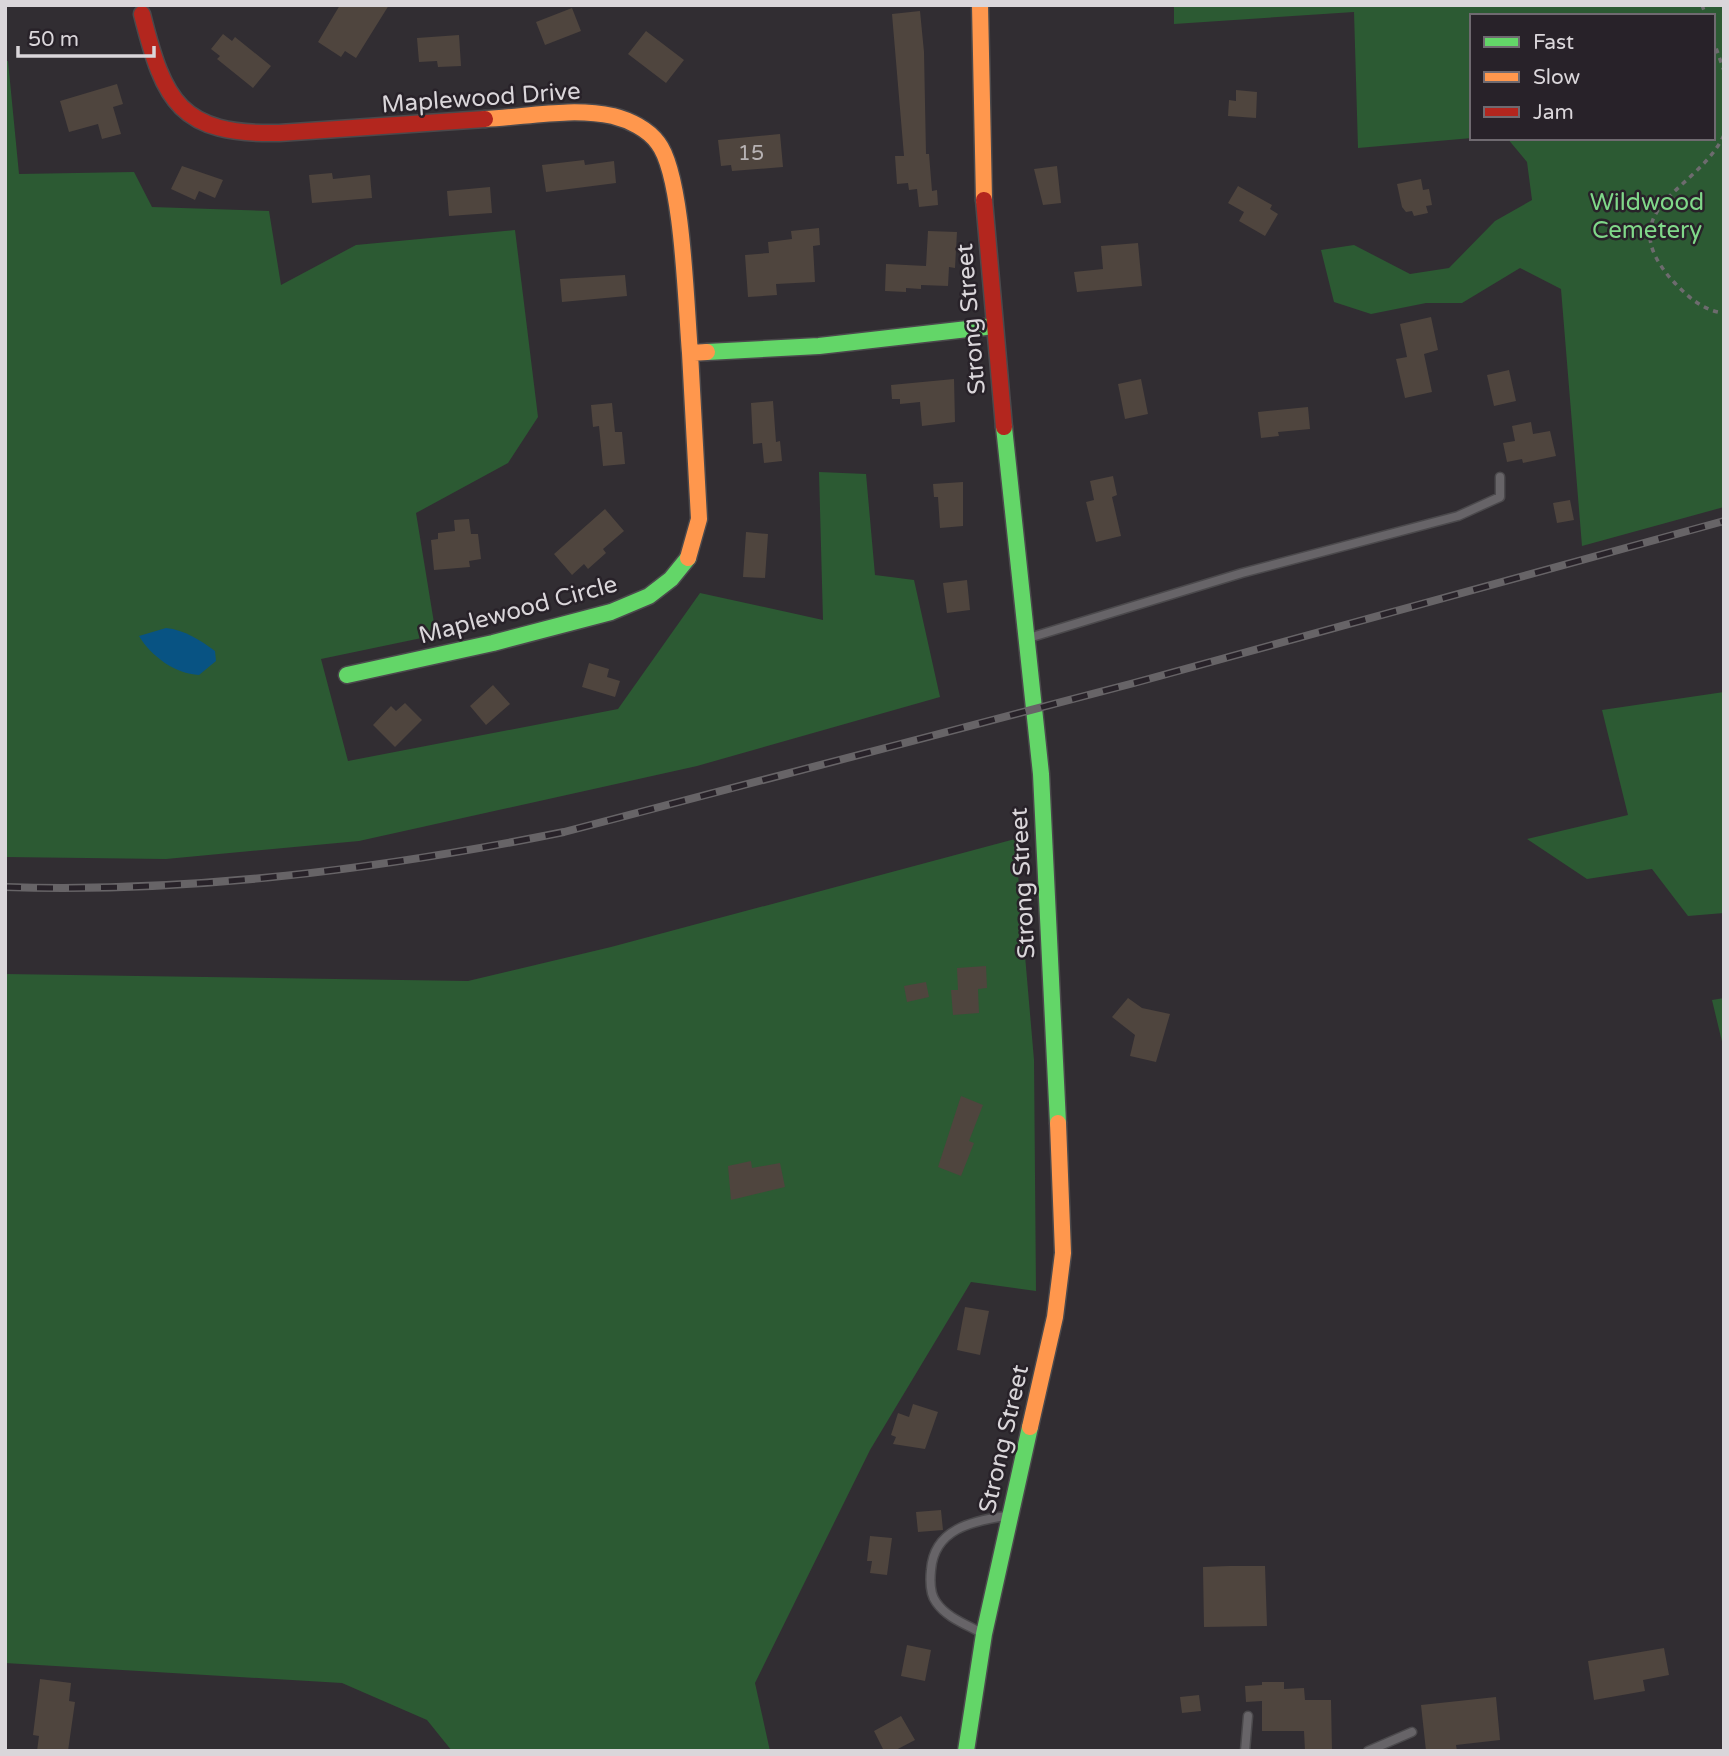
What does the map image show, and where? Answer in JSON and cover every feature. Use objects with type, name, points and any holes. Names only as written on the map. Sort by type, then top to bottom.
[{"type":"main road","name":"Strong Street","points":[[967,1751],[984,1634],[1056,1304],[1065,1217],[1061,1190],[1048,890],[1029,638],[994,326],[979,136],[980,5]]},
{"type":"main road","name":"Maplewood Drive","points":[[142,14],[155,61],[169,94],[197,119],[233,131],[259,133],[335,130],[579,113],[611,116],[638,128],[657,141],[667,158],[677,217],[690,354]]},
{"type":"main road","points":[[690,354],[819,346],[994,326]]},
{"type":"main road","name":"Maplewood Circle","points":[[347,675],[493,643],[611,612],[636,603],[671,579],[689,558],[699,519],[690,354]]},
{"type":"lane","points":[[1029,638],[1242,573],[1458,516],[1500,497],[1500,477]]},
{"type":"lane","points":[[984,1634],[952,1617],[935,1601],[930,1579],[931,1564],[937,1548],[954,1530],[969,1522],[1009,1516]]},
{"type":"lane","points":[[1245,1751],[1248,1716]]},
{"type":"lane","points":[[1368,1751],[1412,1732]]},
{"type":"path","points":[[1715,45],[1724,71]]},
{"type":"path","points":[[1724,135],[1715,153],[1656,210],[1649,240],[1655,260],[1684,294],[1714,312],[1724,313]]},
{"type":"green space","name":"Wildwood Cemetery","points":[[1174,5],[1724,5],[1724,507],[1582,546],[1561,289],[1520,268],[1462,303],[1426,303],[1371,314],[1334,302],[1321,250],[1354,245],[1410,274],[1449,268],[1495,221],[1532,200],[1527,162],[1509,140],[1715,140],[1715,14],[1470,14],[1470,138],[1358,148],[1354,12],[1174,24]]},
{"type":"green space","points":[[5,61],[8,61],[19,174],[134,172],[152,207],[269,211],[281,285],[356,245],[515,230],[538,417],[508,463],[416,513],[436,635],[321,659],[348,761],[618,709],[700,593],[823,620],[819,472],[866,474],[875,575],[914,580],[940,697],[697,766],[359,841],[166,859],[5,857]]},
{"type":"green space","points":[[1724,692],[1724,913],[1688,916],[1652,869],[1587,879],[1527,839],[1628,815],[1602,710]]},
{"type":"green space","points":[[1015,839],[1034,1060],[1036,1291],[971,1282],[870,1450],[755,1683],[770,1751],[452,1751],[427,1720],[342,1683],[5,1663],[5,974],[468,981],[611,947]]},
{"type":"green space","points":[[1724,998],[1724,1050],[1712,1000]]},
{"type":"water","points":[[166,628],[186,633],[204,643],[215,651],[216,661],[199,675],[181,671],[165,663],[139,636]]},
{"type":"building","points":[[340,5],[389,5],[356,58],[345,51],[341,57],[318,42]]},
{"type":"building","points":[[572,8],[581,31],[545,45],[536,22]]},
{"type":"building","points":[[920,11],[924,52],[926,154],[929,154],[932,191],[937,190],[938,205],[919,207],[917,189],[909,190],[908,183],[897,184],[895,156],[904,156],[892,14]]},
{"type":"building","points":[[646,31],[684,60],[666,83],[628,54]]},
{"type":"building","points":[[223,34],[232,41],[235,37],[271,66],[253,88],[217,59],[220,56],[211,49]]},
{"type":"building","points":[[459,35],[461,66],[438,67],[437,61],[419,62],[417,38]]},
{"type":"building","points":[[117,84],[123,104],[113,107],[121,134],[102,139],[98,124],[69,132],[60,101]]},
{"type":"building","points":[[1236,90],[1257,92],[1256,118],[1228,116],[1229,100],[1236,101]]},
{"type":"building","points":[[780,134],[783,167],[732,171],[731,165],[721,166],[718,140]]},
{"type":"building","points":[[584,160],[585,165],[614,161],[616,183],[546,192],[542,165]]},
{"type":"building","points":[[182,166],[223,180],[215,198],[199,191],[195,200],[171,189]]},
{"type":"building","points":[[1057,166],[1061,203],[1043,205],[1034,169]]},
{"type":"building","points":[[332,173],[333,179],[370,175],[372,198],[312,203],[309,175]]},
{"type":"building","points":[[1421,179],[1423,190],[1429,189],[1432,205],[1426,206],[1428,213],[1414,216],[1412,211],[1406,212],[1402,207],[1397,184]]},
{"type":"building","points":[[1238,186],[1272,205],[1270,209],[1278,214],[1265,236],[1239,221],[1244,212],[1228,203]]},
{"type":"building","points":[[490,187],[492,213],[449,216],[447,191]]},
{"type":"building","points":[[819,228],[820,245],[813,246],[815,282],[776,284],[777,295],[748,297],[745,255],[769,253],[768,242],[792,239],[791,231]]},
{"type":"building","points":[[928,231],[957,232],[955,268],[949,267],[948,286],[921,285],[921,289],[906,288],[906,292],[885,291],[886,264],[926,266]]},
{"type":"building","points":[[1138,243],[1142,286],[1077,292],[1074,272],[1103,269],[1101,246]]},
{"type":"building","points":[[625,275],[627,296],[562,302],[560,279]]},
{"type":"building","points":[[1431,317],[1438,350],[1424,354],[1432,392],[1405,398],[1396,359],[1407,357],[1400,324]]},
{"type":"building","points":[[1509,370],[1516,401],[1494,406],[1487,375]]},
{"type":"building","points":[[954,379],[955,422],[922,426],[920,402],[900,404],[900,399],[892,399],[891,385]]},
{"type":"building","points":[[1141,379],[1148,414],[1125,419],[1118,384]]},
{"type":"building","points":[[773,401],[776,442],[780,441],[782,461],[764,463],[762,443],[753,444],[751,403]]},
{"type":"building","points":[[612,403],[615,432],[622,432],[625,464],[603,466],[599,426],[593,427],[591,405]]},
{"type":"building","points":[[1308,407],[1310,429],[1278,432],[1279,436],[1261,438],[1258,412]]},
{"type":"building","points":[[1531,422],[1533,434],[1550,431],[1556,456],[1523,463],[1522,459],[1507,462],[1503,443],[1515,441],[1512,426]]},
{"type":"building","points":[[1113,476],[1117,495],[1112,497],[1121,536],[1096,542],[1086,502],[1094,500],[1090,481]]},
{"type":"building","points":[[963,482],[963,526],[940,528],[938,497],[934,497],[933,484]]},
{"type":"building","points":[[1570,500],[1574,520],[1557,523],[1553,503]]},
{"type":"building","points":[[605,509],[624,531],[603,549],[606,553],[588,569],[584,564],[572,575],[554,554]]},
{"type":"building","points":[[469,519],[471,534],[478,534],[481,559],[469,561],[470,567],[434,570],[431,540],[438,539],[438,533],[455,531],[454,520]]},
{"type":"building","points":[[746,532],[768,534],[765,578],[743,577]]},
{"type":"building","points":[[967,580],[970,610],[947,613],[943,583]]},
{"type":"building","points":[[589,663],[609,669],[607,677],[620,681],[615,697],[582,687]]},
{"type":"building","points":[[493,685],[510,704],[486,725],[470,706]]},
{"type":"building","points":[[405,703],[422,720],[395,747],[373,725],[391,706],[396,711]]},
{"type":"building","points":[[986,966],[987,988],[978,989],[979,1013],[953,1015],[951,990],[958,990],[957,968]]},
{"type":"building","points":[[926,982],[929,997],[907,1002],[904,986]]},
{"type":"building","points":[[1128,998],[1142,1008],[1170,1014],[1156,1062],[1130,1056],[1135,1035],[1112,1017]]},
{"type":"building","points":[[961,1096],[983,1105],[969,1141],[974,1143],[961,1176],[938,1167]]},
{"type":"building","points":[[751,1161],[752,1168],[780,1163],[785,1187],[731,1200],[728,1166]]},
{"type":"building","points":[[965,1307],[989,1311],[980,1355],[957,1350]]},
{"type":"building","points":[[913,1404],[938,1412],[925,1449],[893,1444],[896,1437],[891,1435],[898,1413],[909,1417]]},
{"type":"building","points":[[941,1510],[943,1530],[918,1532],[916,1512]]},
{"type":"building","points":[[870,1536],[892,1538],[887,1575],[870,1573],[872,1561],[867,1561]]},
{"type":"building","points":[[1265,1566],[1267,1626],[1204,1627],[1203,1567]]},
{"type":"building","points":[[907,1645],[931,1650],[925,1681],[901,1676]]},
{"type":"building","points":[[1664,1648],[1669,1675],[1643,1680],[1645,1691],[1594,1700],[1588,1661]]},
{"type":"building","points":[[40,1679],[71,1683],[69,1701],[75,1702],[68,1751],[37,1751],[39,1736],[33,1735]]},
{"type":"building","points":[[1262,1682],[1284,1682],[1284,1689],[1304,1688],[1305,1700],[1331,1700],[1332,1751],[1305,1751],[1304,1731],[1262,1731],[1262,1701],[1246,1702],[1245,1686],[1262,1685]]},
{"type":"building","points":[[1199,1695],[1201,1711],[1182,1713],[1180,1697]]},
{"type":"building","points":[[1496,1697],[1500,1740],[1456,1745],[1457,1751],[1426,1751],[1421,1705]]},
{"type":"building","points":[[901,1716],[915,1740],[894,1751],[884,1751],[874,1731]]},
{"type":"railway","points":[[5,887],[146,886],[286,876],[425,857],[564,832],[1134,683],[1724,521]]},
{"type":"traffic: fast","points":[[707,352],[819,346],[994,326]]},
{"type":"traffic: fast","points":[[1004,427],[1041,774],[1058,1123]]},
{"type":"traffic: fast","points":[[347,675],[493,643],[611,612],[649,596],[671,579],[688,558]]},
{"type":"traffic: fast","points":[[966,1751],[984,1634],[1030,1427]]},
{"type":"traffic: slow","points":[[980,5],[984,200]]},
{"type":"traffic: slow","points":[[485,119],[565,112],[597,113],[632,123],[654,138],[666,159],[678,212],[690,353],[707,352]]},
{"type":"traffic: slow","points":[[688,558],[699,519],[690,353]]},
{"type":"traffic: slow","points":[[1030,1427],[1055,1317],[1063,1253],[1058,1123]]},
{"type":"traffic: jam","points":[[142,14],[159,70],[169,91],[182,107],[198,119],[219,128],[279,133],[485,119]]},
{"type":"traffic: jam","points":[[984,200],[1004,427]]}]
